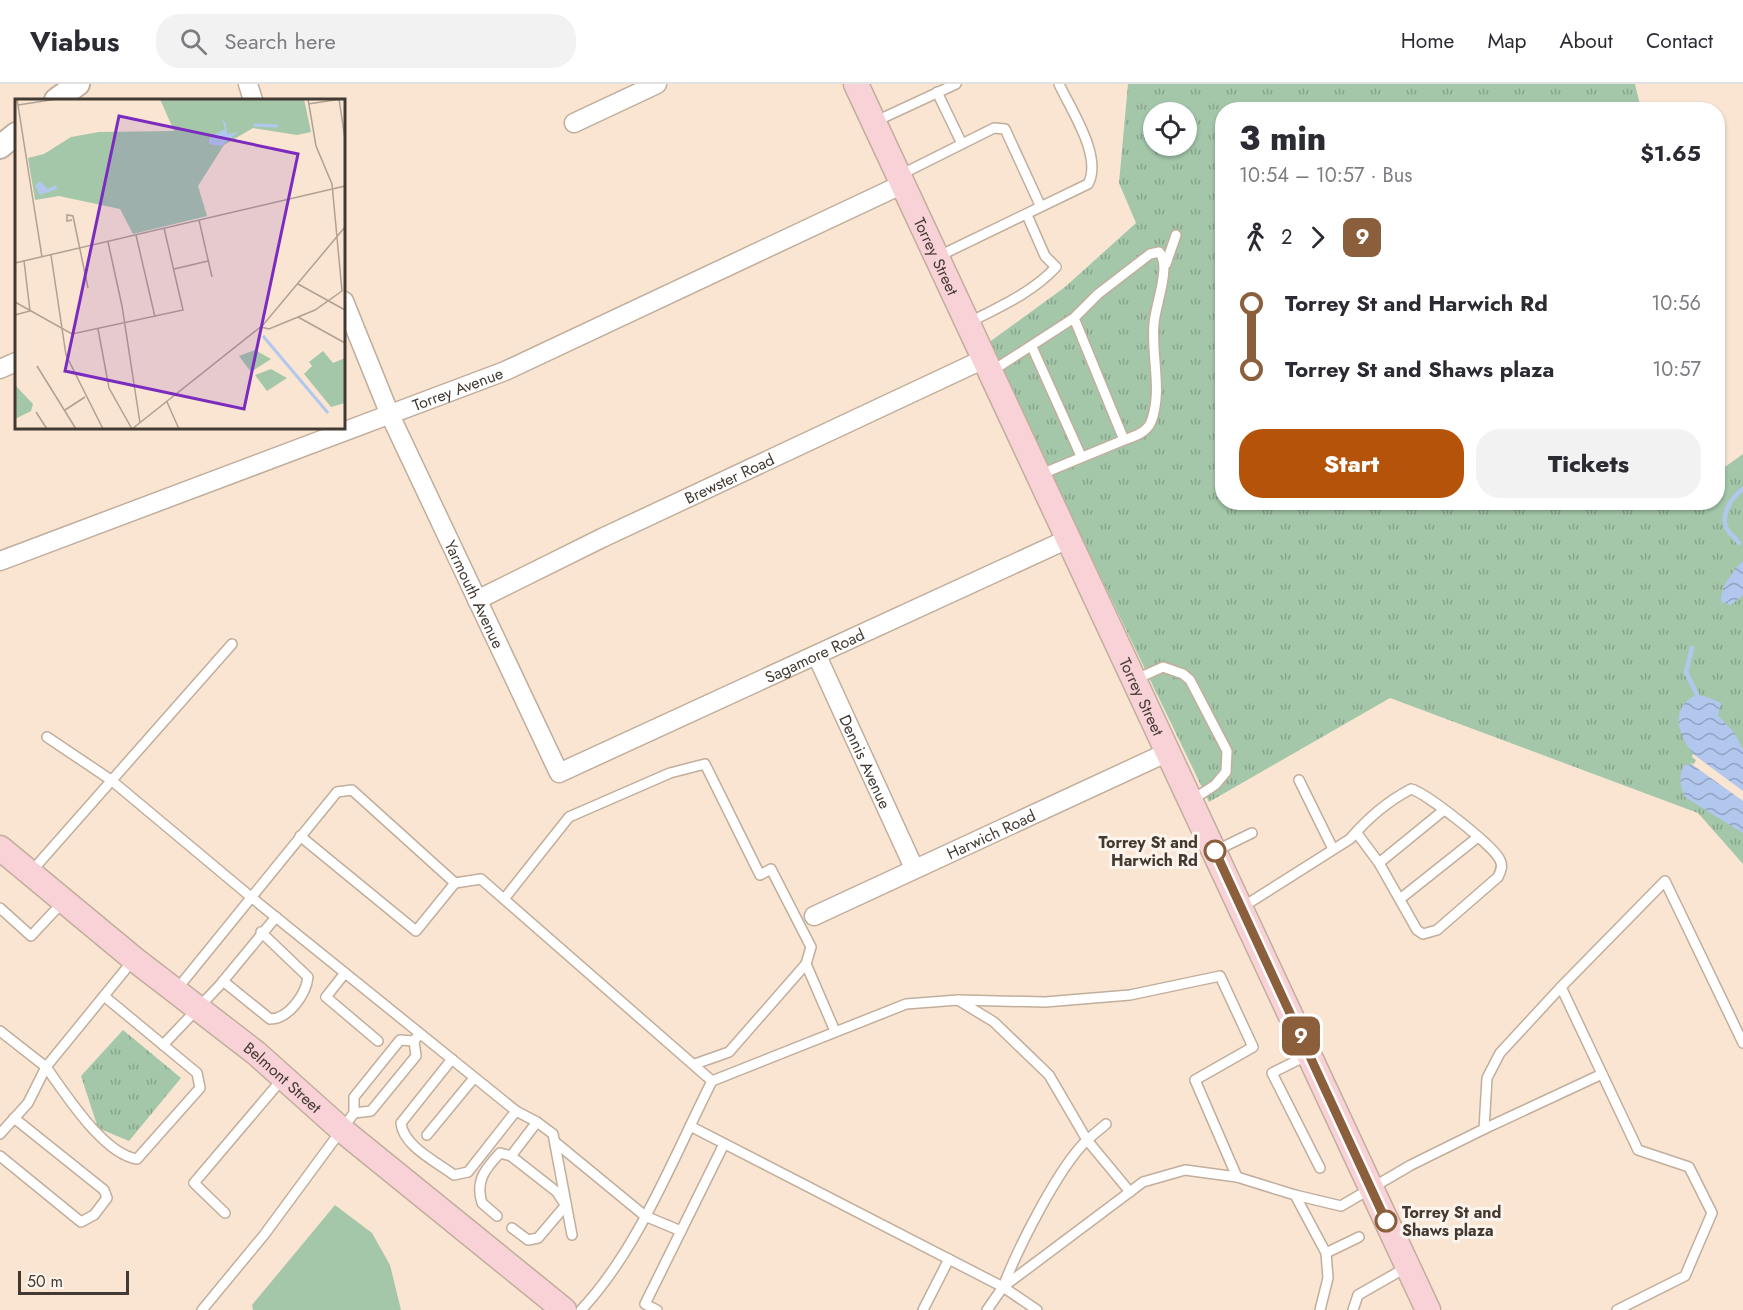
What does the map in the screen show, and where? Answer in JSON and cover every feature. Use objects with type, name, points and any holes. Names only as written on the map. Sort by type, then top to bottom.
[{"type":"main road","name":"Torrey Street","points":[[856,84],[1428,1310]]},
{"type":"main road","name":"Belmont Street","points":[[0,848],[134,959],[284,1077],[348,1121],[558,1308]]},
{"type":"street","points":[[57,99],[78,84]]},
{"type":"street","points":[[248,84],[253,99]]},
{"type":"street","points":[[574,123],[657,84]]},
{"type":"street","points":[[0,147],[15,135]]},
{"type":"street","name":"Torrey Avenue","points":[[0,561],[505,371],[901,180]]},
{"type":"street","name":"Yarmouth Avenue","points":[[345,303],[390,415],[559,773]]},
{"type":"street","points":[[0,369],[15,362]]},
{"type":"street","name":"Brewster Road","points":[[477,600],[987,366]]},
{"type":"street","name":"Sagamore Road","points":[[559,773],[817,656],[1068,538]]},
{"type":"street","name":"Dennis Avenue","points":[[817,656],[914,867]]},
{"type":"street","name":"Harwich Road","points":[[814,916],[914,867],[1168,752]]},
{"type":"lane","points":[[874,122],[956,84]]},
{"type":"lane","points":[[937,258],[1027,215],[1040,205],[1088,184],[1092,177],[1092,152],[1059,84]]},
{"type":"lane","points":[[937,92],[962,144]]},
{"type":"lane","points":[[901,180],[994,128],[1005,129],[1040,205]]},
{"type":"lane","points":[[968,323],[1009,303],[1044,280],[1056,267],[1044,256],[1027,215]]},
{"type":"lane","points":[[1038,475],[1145,431],[1154,408],[1154,323],[1165,266],[1176,235]]},
{"type":"lane","points":[[987,366],[1032,346],[1074,318],[1098,294],[1150,254],[1159,252],[1165,266]]},
{"type":"lane","points":[[1074,318],[1125,440]]},
{"type":"lane","points":[[1032,346],[1081,456]]},
{"type":"lane","points":[[30,873],[232,644]]},
{"type":"lane","points":[[1134,680],[1163,667],[1183,674],[1190,680],[1227,751],[1226,772],[1215,785],[1191,801]]},
{"type":"lane","points":[[48,737],[111,780],[345,973],[417,1038],[452,1059],[516,1111],[554,1134],[572,1235]]},
{"type":"lane","points":[[504,899],[569,817],[670,773],[705,764],[760,875],[771,869],[811,947],[806,964],[729,1052],[695,1064]]},
{"type":"lane","points":[[1299,780],[1332,849]]},
{"type":"lane","points":[[1241,908],[1350,839],[1356,832],[1368,818],[1411,789],[1444,810],[1478,837],[1502,862],[1498,878],[1437,930],[1423,934],[1417,930],[1379,863],[1356,832]]},
{"type":"lane","points":[[175,991],[337,792],[352,790],[454,883]]},
{"type":"lane","points":[[1379,863],[1444,810]]},
{"type":"lane","points":[[1215,851],[1252,833]]},
{"type":"lane","points":[[300,836],[416,931],[454,883],[481,879],[712,1081]]},
{"type":"lane","points":[[1400,898],[1478,837]]},
{"type":"lane","points":[[1484,1129],[1487,1077],[1500,1053],[1665,881],[1743,1043]]},
{"type":"lane","points":[[0,908],[31,936],[64,901]]},
{"type":"lane","points":[[163,1045],[223,981],[261,932],[276,917]]},
{"type":"lane","points":[[223,981],[270,1019],[288,1013],[307,986],[308,977],[261,932]]},
{"type":"lane","points":[[0,1134],[28,1103],[46,1067],[134,959]]},
{"type":"lane","points":[[806,964],[835,1031]]},
{"type":"lane","points":[[345,973],[326,997],[378,1041]]},
{"type":"lane","points":[[581,1310],[597,1293],[645,1216],[712,1081],[906,1004],[958,1000],[1045,1002],[1130,995],[1220,976],[1253,1047],[1196,1080],[1238,1176]]},
{"type":"lane","points":[[1561,987],[1638,1150],[1689,1167],[1712,1213],[1685,1276],[1617,1310]]},
{"type":"lane","points":[[0,1031],[46,1067],[91,1128],[125,1155],[137,1159],[200,1088],[197,1073],[104,996]]},
{"type":"lane","points":[[958,1000],[994,1023],[1049,1075],[1087,1140],[1130,1192]]},
{"type":"lane","points":[[348,1121],[371,1111],[416,1056],[417,1038]]},
{"type":"lane","points":[[202,1310],[264,1234],[348,1121],[354,1097],[400,1040],[417,1038]]},
{"type":"lane","points":[[1310,1054],[1272,1073],[1320,1168]]},
{"type":"lane","points":[[452,1059],[401,1123],[402,1131],[408,1140],[454,1175],[461,1175],[468,1172],[516,1111]]},
{"type":"lane","points":[[987,1310],[1004,1287],[1143,1182],[1185,1170],[1238,1176],[1295,1195],[1341,1206],[1446,1147],[1602,1074]]},
{"type":"lane","points":[[225,1213],[194,1183],[284,1077]]},
{"type":"lane","points":[[428,1136],[474,1078]]},
{"type":"lane","points":[[0,1156],[81,1222],[94,1215],[107,1198],[104,1190],[14,1118]]},
{"type":"lane","points":[[511,1156],[537,1122]]},
{"type":"lane","points":[[1004,1287],[1012,1262],[1072,1154],[1106,1124]]},
{"type":"lane","points":[[690,1126],[1004,1287],[1034,1309]]},
{"type":"lane","points":[[555,1142],[645,1216],[681,1231]]},
{"type":"lane","points":[[657,1310],[645,1304],[724,1144]]},
{"type":"lane","points":[[497,1216],[482,1203],[479,1181],[483,1172],[500,1153],[511,1156],[557,1192],[566,1205]]},
{"type":"lane","points":[[1295,1195],[1326,1253],[1328,1278],[1320,1310]]},
{"type":"lane","points":[[512,1228],[528,1240],[538,1238],[566,1205]]},
{"type":"lane","points":[[1326,1253],[1359,1237]]},
{"type":"lane","points":[[923,1310],[949,1259]]},
{"type":"lane","points":[[1353,1310],[1358,1295],[1407,1267]]},
{"type":"green space","points":[[1128,84],[1635,84],[1639,102],[1215,102],[1215,510],[1725,510],[1725,467],[1743,454],[1743,864],[1698,813],[1390,698],[1209,802],[988,343],[1065,287],[1136,223],[1119,183]]},
{"type":"green space","points":[[123,1030],[181,1078],[129,1141],[98,1128],[81,1076]]},
{"type":"green space","points":[[335,1205],[372,1233],[390,1265],[401,1310],[253,1310],[252,1305]]},
{"type":"water","points":[[1743,561],[1743,595],[1731,605],[1721,602],[1725,585]]},
{"type":"water","points":[[1694,696],[1704,696],[1721,703],[1718,716],[1734,732],[1743,750],[1743,833],[1685,797],[1683,793],[1681,772],[1685,764],[1696,766],[1699,759],[1687,745],[1679,719],[1685,702]]},
{"type":"pier","points":[[1693,754],[1743,791],[1743,801],[1690,763],[1694,764],[1696,760],[1692,757]]},
{"type":"waterway","points":[[1739,543],[1726,526],[1725,514],[1734,497],[1743,489]]},
{"type":"waterway","points":[[1692,648],[1686,672],[1700,701]]},
{"type":"bus line","name":"9","points":[[1215,851],[1386,1221]]},
{"type":"place","name":"Torrey St and Harwich Rd","points":[[1215,851]]},
{"type":"place","name":"Torrey St and Shaws plaza","points":[[1386,1221]]}]
